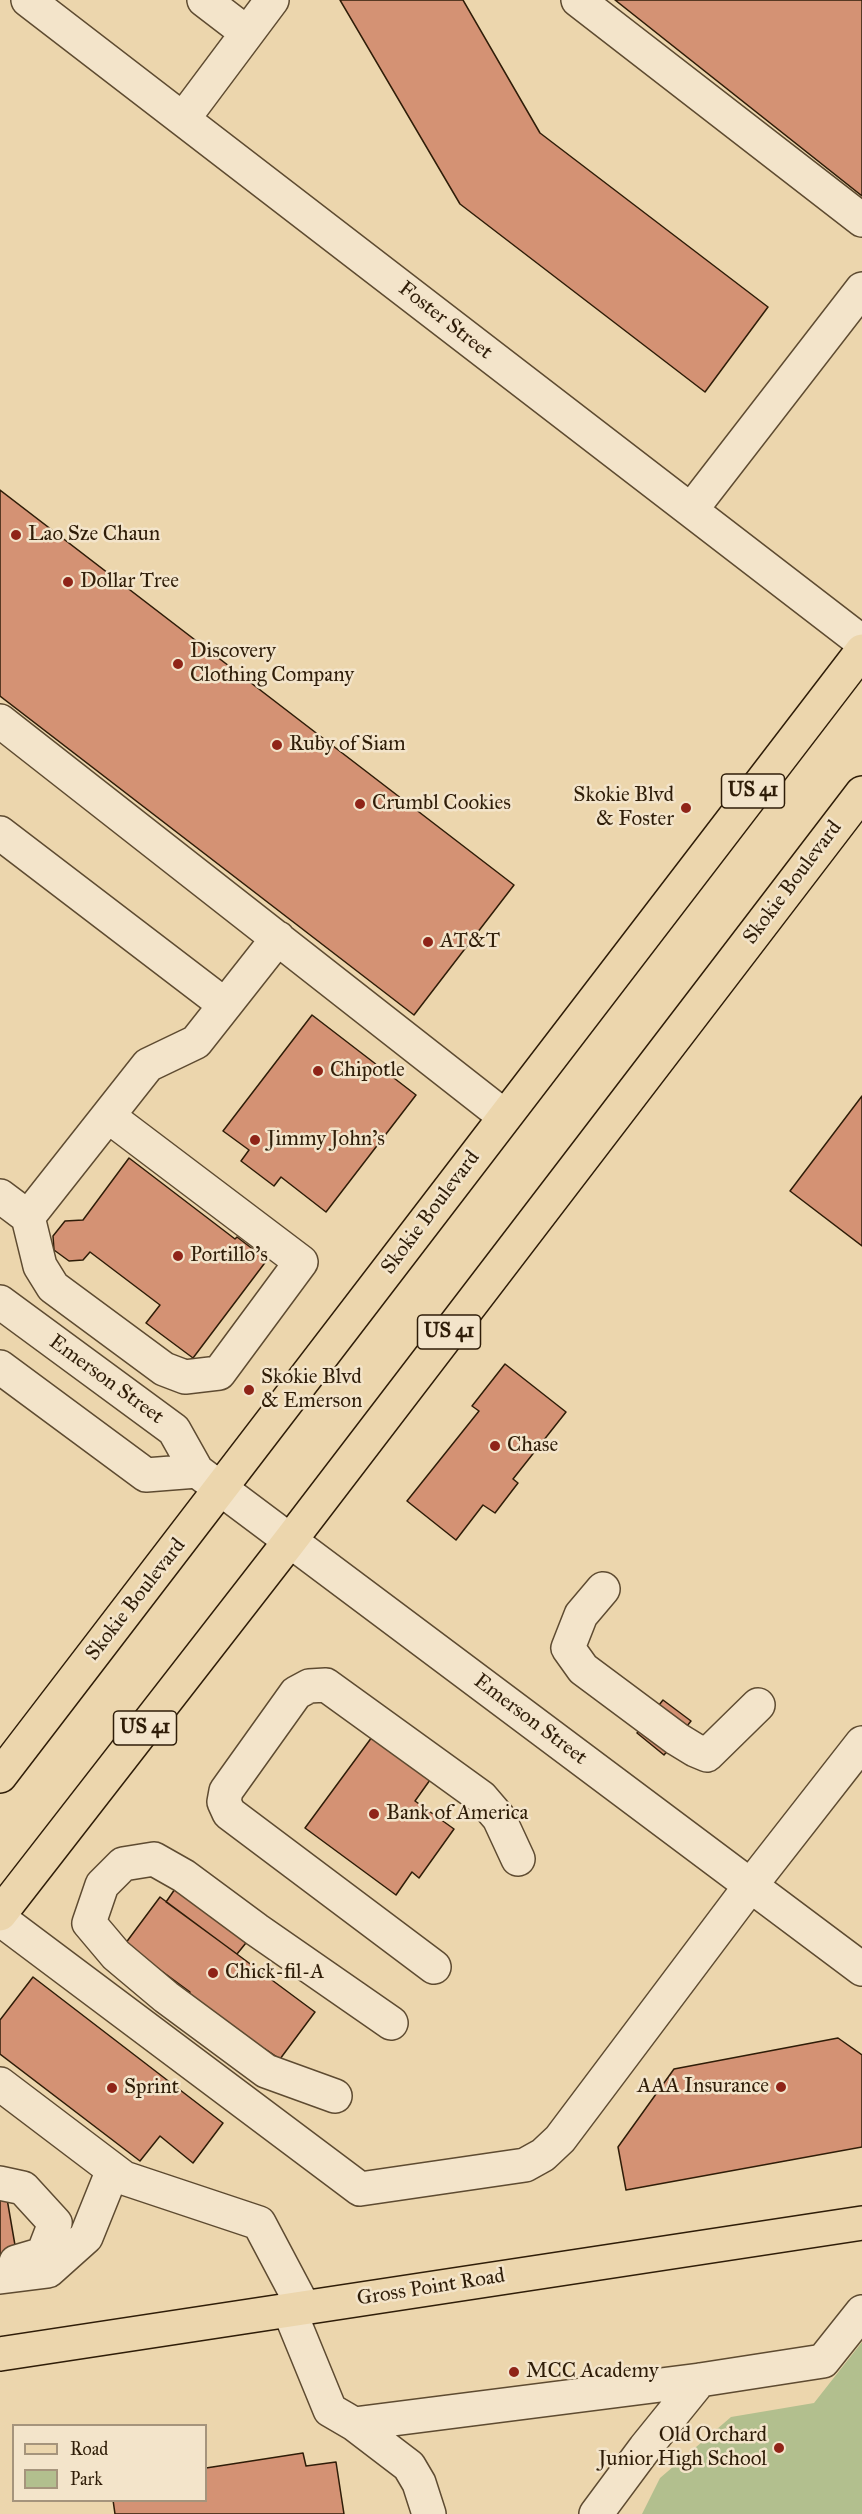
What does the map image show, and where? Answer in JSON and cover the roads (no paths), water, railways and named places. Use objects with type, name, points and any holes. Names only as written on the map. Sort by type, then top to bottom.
[{"type":"main road","name":"Skokie Boulevard","points":[[0,1776],[209,1480],[504,1116],[862,651]]},
{"type":"main road","name":"Skokie Boulevard","points":[[0,1914],[289,1542],[862,793]]},
{"type":"main road","name":"Gross Point Road","points":[[0,2354],[862,2223]]},
{"type":"street","name":"Foster Street","points":[[28,0],[862,642]]},
{"type":"street","points":[[204,0],[247,33]]},
{"type":"street","points":[[183,119],[272,0]]},
{"type":"street","points":[[578,0],[862,220]]},
{"type":"street","points":[[691,510],[862,289]]},
{"type":"street","points":[[0,721],[504,1116]]},
{"type":"street","points":[[0,833],[225,1005]]},
{"type":"street","points":[[28,1217],[148,1065],[196,1042],[278,938]]},
{"type":"street","points":[[0,1196],[28,1217],[40,1266],[53,1287],[164,1369],[184,1377],[219,1373],[301,1262],[108,1116]]},
{"type":"street","name":"Emerson Street","points":[[0,1302],[174,1430],[209,1480],[289,1542],[862,1969]]},
{"type":"street","points":[[32,1326],[0,1367],[146,1475],[209,1480]]},
{"type":"street","points":[[603,1588],[581,1616],[568,1648],[583,1669],[676,1739],[707,1755],[758,1705]]},
{"type":"street","points":[[434,1967],[229,1813],[224,1802],[226,1791],[296,1693],[309,1686],[326,1685],[481,1797],[499,1818],[518,1859]]},
{"type":"street","points":[[0,1919],[360,2189],[525,2165],[543,2155],[560,2139],[751,1885],[862,1743]]},
{"type":"street","points":[[335,2096],[266,2071],[166,1997],[116,1955],[89,1923],[102,1886],[123,1864],[154,1859],[184,1876],[256,1930],[391,2023]]},
{"type":"street","points":[[0,2084],[124,2178],[259,2223],[296,2309],[330,2410],[354,2424],[409,2466],[419,2483],[429,2514]]},
{"type":"street","points":[[0,2277],[48,2271],[86,2237],[113,2170]]},
{"type":"street","points":[[0,2183],[23,2188],[55,2223],[43,2254],[0,2266]]},
{"type":"street","points":[[354,2424],[700,2380],[823,2361],[862,2312]]},
{"type":"street","points":[[596,2514],[700,2380]]},
{"type":"place","name":"Lao Sze Chaun","points":[[16,535]]},
{"type":"place","name":"Dollar Tree","points":[[68,582]]},
{"type":"place","name":"Discovery Clothing Company","points":[[178,664]]},
{"type":"place","name":"Ruby of Siam","points":[[277,745]]},
{"type":"place","name":"Crumbl Cookies","points":[[360,804]]},
{"type":"place","name":"Skokie Blvd & Foster","points":[[686,808]]},
{"type":"place","name":"AT&T","points":[[428,942]]},
{"type":"place","name":"Chipotle","points":[[318,1071]]},
{"type":"place","name":"Jimmy John's","points":[[255,1140]]},
{"type":"place","name":"Portillo's","points":[[178,1256]]},
{"type":"place","name":"Skokie Blvd & Emerson","points":[[249,1390]]},
{"type":"place","name":"Chase","points":[[495,1446]]},
{"type":"place","name":"Bank of America","points":[[374,1814]]},
{"type":"place","name":"Chick-fil-A","points":[[213,1973]]},
{"type":"place","name":"AAA Insurance","points":[[781,2087]]},
{"type":"place","name":"Sprint","points":[[112,2088]]},
{"type":"place","name":"MCC Academy","points":[[514,2372]]},
{"type":"place","name":"Old Orchard Junior High School","points":[[779,2448]]}]
